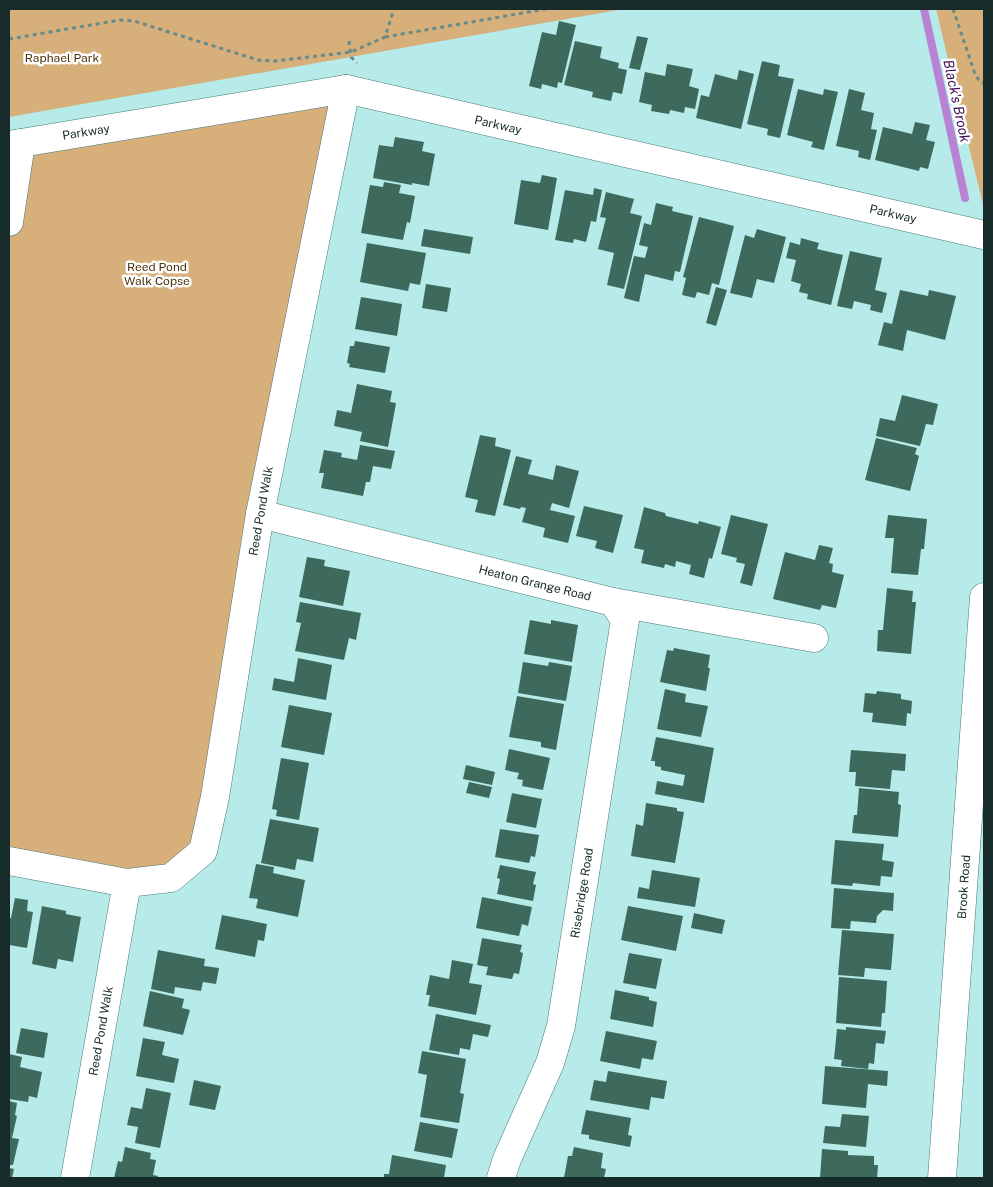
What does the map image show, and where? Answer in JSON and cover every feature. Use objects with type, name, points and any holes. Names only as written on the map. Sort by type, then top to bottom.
[{"type":"street","name":"Parkway","points":[[15,144],[346,89],[984,235]]},
{"type":"street","name":"Reed Pond Walk","points":[[9,861],[127,883],[171,878],[203,850],[215,798],[260,514],[346,89]]},
{"type":"street","points":[[9,222],[15,144]]},
{"type":"street","name":"Heaton Grange Road","points":[[260,514],[613,602],[814,638]]},
{"type":"street","name":"Brook Road","points":[[942,1178],[984,596]]},
{"type":"street","name":"Risebridge Road","points":[[501,1178],[507,1159],[550,1063],[561,1026],[626,620],[613,602]]},
{"type":"street","name":"Reed Pond Walk","points":[[75,1178],[127,883]]},
{"type":"path","points":[[385,36],[394,9]]},
{"type":"path","points":[[9,39],[120,20],[134,21],[235,54],[258,60],[276,61],[350,52],[385,36],[546,9]]},
{"type":"path","points":[[953,9],[975,74],[980,82],[984,83]]},
{"type":"green space","name":"Raphael Park","points":[[9,9],[624,9],[9,117]]},
{"type":"green space","points":[[936,9],[984,9],[984,209]]},
{"type":"green space","name":"Reed Pond Walk Copse","points":[[346,89],[203,851],[171,878],[9,861],[9,222],[21,143]]},
{"type":"building","points":[[559,21],[576,25],[562,83],[558,82],[557,88],[542,84],[541,89],[529,86],[542,32],[556,35]]},
{"type":"building","points":[[637,36],[648,38],[640,70],[629,68]]},
{"type":"building","points":[[575,41],[602,47],[600,58],[619,63],[618,68],[627,70],[622,94],[613,92],[611,101],[592,97],[593,92],[564,85]]},
{"type":"building","points":[[762,61],[780,65],[778,76],[794,79],[780,138],[767,135],[768,129],[747,124]]},
{"type":"building","points":[[667,64],[693,69],[689,86],[699,89],[695,109],[685,107],[684,113],[670,110],[669,114],[651,111],[652,105],[639,102],[645,72],[665,76]]},
{"type":"building","points":[[739,70],[754,74],[741,129],[696,118],[701,95],[709,97],[715,74],[737,80]]},
{"type":"building","points":[[798,89],[823,95],[824,89],[838,92],[824,150],[811,147],[813,142],[787,135]]},
{"type":"building","points":[[849,89],[865,93],[861,110],[874,113],[871,129],[877,130],[870,160],[858,157],[859,151],[836,146]]},
{"type":"building","points":[[915,122],[930,125],[926,140],[935,142],[928,169],[920,167],[919,171],[875,160],[883,127],[912,134]]},
{"type":"building","points":[[395,137],[424,142],[422,151],[435,154],[429,186],[373,178],[379,145],[393,147]]},
{"type":"building","points":[[542,175],[557,178],[548,230],[514,224],[521,180],[540,183]]},
{"type":"building","points":[[384,182],[401,185],[399,193],[415,196],[410,223],[407,222],[403,240],[361,233],[370,185],[383,187]]},
{"type":"building","points":[[594,188],[602,190],[596,222],[591,221],[586,242],[574,239],[573,243],[555,240],[565,190],[593,195]]},
{"type":"building","points":[[606,192],[634,199],[630,213],[642,216],[624,289],[607,285],[614,253],[598,249],[606,218],[600,217]]},
{"type":"building","points":[[656,203],[673,207],[672,211],[693,216],[680,272],[675,271],[673,281],[645,274],[639,302],[624,298],[634,256],[645,258],[648,247],[639,245],[644,223],[651,225]]},
{"type":"building","points":[[699,217],[734,226],[719,285],[712,283],[709,295],[697,292],[695,298],[682,295],[686,278],[683,277]]},
{"type":"building","points":[[424,229],[473,237],[470,254],[421,246]]},
{"type":"building","points":[[757,229],[786,237],[774,283],[757,279],[752,298],[730,293],[745,235],[754,238]]},
{"type":"building","points":[[801,238],[819,243],[817,249],[843,255],[831,305],[807,299],[808,294],[799,292],[801,284],[791,281],[796,260],[786,258],[790,242],[800,245]]},
{"type":"building","points":[[367,243],[426,253],[420,285],[410,283],[408,291],[360,282]]},
{"type":"building","points":[[850,251],[882,258],[875,290],[887,293],[882,313],[870,310],[871,305],[854,301],[852,309],[837,306]]},
{"type":"building","points":[[426,284],[451,288],[447,312],[422,308]]},
{"type":"building","points":[[716,287],[727,290],[716,326],[706,323]]},
{"type":"building","points":[[900,290],[928,296],[929,290],[956,296],[945,340],[907,330],[903,351],[878,345],[884,322],[892,324]]},
{"type":"building","points":[[361,297],[402,304],[397,336],[355,329]]},
{"type":"building","points":[[355,341],[390,347],[385,373],[349,367],[350,364],[347,363],[350,346],[354,346]]},
{"type":"building","points":[[357,384],[392,391],[390,402],[396,403],[388,447],[360,441],[362,432],[334,426],[337,410],[351,413]]},
{"type":"building","points":[[902,395],[938,404],[933,425],[926,424],[920,446],[876,436],[880,418],[895,421]]},
{"type":"building","points":[[480,435],[496,438],[495,446],[511,450],[495,516],[475,512],[478,500],[465,497]]},
{"type":"building","points":[[876,438],[917,448],[915,454],[919,456],[910,491],[865,480]]},
{"type":"building","points":[[360,445],[395,451],[391,469],[373,466],[370,482],[366,482],[363,496],[321,488],[324,473],[319,473],[324,450],[342,453],[341,457],[357,460]]},
{"type":"building","points":[[516,456],[532,460],[528,474],[553,480],[556,465],[579,471],[569,508],[552,503],[550,510],[575,516],[568,543],[543,537],[545,528],[522,522],[526,508],[521,507],[520,509],[503,505]]},
{"type":"building","points":[[584,506],[623,515],[613,553],[595,548],[597,541],[576,536]]},
{"type":"building","points":[[644,507],[665,513],[666,516],[698,524],[699,521],[721,527],[712,559],[709,558],[704,578],[689,574],[691,565],[676,561],[675,567],[665,564],[664,568],[641,563],[644,550],[634,548]]},
{"type":"building","points":[[731,515],[768,524],[752,586],[740,583],[745,564],[736,562],[737,558],[721,554]]},
{"type":"building","points":[[888,515],[927,519],[924,549],[921,549],[918,575],[891,573],[894,538],[885,538]]},
{"type":"building","points":[[819,545],[833,548],[829,563],[833,564],[832,572],[844,575],[836,608],[822,605],[820,610],[773,599],[785,552],[815,560]]},
{"type":"building","points":[[307,557],[325,560],[324,566],[350,571],[343,606],[299,597]]},
{"type":"building","points":[[887,588],[913,591],[912,602],[916,602],[911,654],[877,651],[878,630],[883,630]]},
{"type":"building","points":[[300,602],[361,613],[356,640],[349,638],[344,660],[295,651],[301,623],[296,622]]},
{"type":"building","points":[[530,620],[551,624],[551,620],[578,625],[572,662],[524,654]]},
{"type":"building","points":[[674,648],[710,655],[706,691],[660,682],[667,650],[673,651]]},
{"type":"building","points":[[298,658],[332,665],[326,700],[272,690],[274,678],[294,682]]},
{"type":"building","points":[[523,662],[548,666],[549,662],[572,666],[566,701],[518,693]]},
{"type":"building","points":[[665,689],[686,694],[685,702],[708,706],[701,737],[657,729]]},
{"type":"building","points":[[877,691],[901,694],[901,699],[912,701],[911,714],[907,713],[906,726],[872,722],[873,713],[863,712],[865,693],[876,694]]},
{"type":"building","points":[[517,696],[564,704],[556,750],[541,747],[541,742],[509,737]]},
{"type":"building","points":[[289,705],[332,713],[324,755],[281,747]]},
{"type":"building","points":[[656,737],[714,748],[704,803],[655,794],[657,781],[683,786],[685,775],[661,770],[661,767],[655,766],[655,761],[651,761]]},
{"type":"building","points":[[509,749],[550,758],[543,790],[522,786],[523,780],[517,779],[519,773],[505,770]]},
{"type":"building","points":[[851,750],[906,754],[905,771],[892,770],[890,789],[855,786],[856,772],[849,772]]},
{"type":"building","points":[[281,758],[309,763],[299,820],[276,816],[277,810],[272,809]]},
{"type":"building","points":[[466,765],[495,772],[492,785],[463,779]]},
{"type":"building","points":[[469,782],[492,787],[489,798],[466,793]]},
{"type":"building","points":[[859,788],[899,792],[898,804],[901,805],[898,837],[852,833],[854,815],[857,815]]},
{"type":"building","points":[[512,793],[542,799],[536,828],[506,822]]},
{"type":"building","points":[[646,803],[677,808],[677,811],[684,812],[675,863],[631,856],[636,824],[643,826]]},
{"type":"building","points":[[270,819],[319,828],[313,862],[297,859],[295,870],[261,863]]},
{"type":"building","points":[[500,829],[539,835],[535,857],[531,856],[529,863],[495,857]]},
{"type":"building","points":[[835,840],[884,844],[882,860],[894,862],[892,877],[881,876],[880,886],[853,883],[852,886],[831,884]]},
{"type":"building","points":[[256,864],[274,867],[273,873],[305,880],[298,917],[256,908],[258,899],[249,898]]},
{"type":"building","points":[[500,865],[536,872],[533,884],[536,885],[533,901],[497,894],[500,879],[497,878]]},
{"type":"building","points":[[652,870],[700,878],[695,907],[637,898],[639,887],[649,889]]},
{"type":"building","points":[[834,888],[894,893],[893,911],[883,910],[877,916],[876,923],[851,921],[850,929],[831,928]]},
{"type":"building","points":[[482,897],[532,907],[528,926],[522,924],[519,936],[476,928]]},
{"type":"building","points":[[15,898],[28,900],[27,911],[33,912],[27,948],[9,945],[9,918],[11,918]]},
{"type":"building","points":[[42,906],[66,911],[66,914],[81,917],[73,962],[58,959],[56,969],[32,964]]},
{"type":"building","points":[[628,906],[683,916],[676,951],[621,940]]},
{"type":"building","points":[[694,913],[725,920],[722,934],[691,928]]},
{"type":"building","points":[[222,915],[267,924],[264,941],[258,940],[255,957],[215,949]]},
{"type":"building","points":[[842,930],[894,934],[891,970],[865,968],[864,977],[838,975]]},
{"type":"building","points":[[482,938],[522,945],[520,952],[523,953],[519,974],[514,973],[512,979],[486,975],[488,967],[477,965]]},
{"type":"building","points":[[158,950],[205,959],[204,966],[219,968],[216,984],[203,982],[201,991],[175,987],[174,994],[151,989]]},
{"type":"building","points":[[629,953],[662,959],[656,989],[623,983]]},
{"type":"building","points":[[452,960],[473,964],[469,983],[482,985],[476,1015],[428,1006],[430,995],[426,995],[430,975],[449,979]]},
{"type":"building","points":[[839,977],[887,981],[885,1013],[882,1013],[881,1027],[836,1023]]},
{"type":"building","points":[[615,990],[649,997],[649,1000],[657,1002],[653,1027],[610,1019]]},
{"type":"building","points":[[150,991],[184,999],[182,1008],[190,1010],[183,1035],[143,1026]]},
{"type":"building","points":[[436,1014],[491,1025],[488,1037],[473,1034],[470,1050],[460,1048],[459,1055],[429,1050]]},
{"type":"building","points":[[846,1027],[886,1031],[884,1044],[876,1043],[874,1064],[869,1063],[868,1069],[841,1066],[842,1060],[834,1059],[837,1029],[846,1030]]},
{"type":"building","points":[[21,1028],[48,1033],[44,1058],[16,1053]]},
{"type":"building","points":[[606,1031],[657,1041],[653,1060],[642,1058],[640,1069],[600,1061]]},
{"type":"building","points":[[143,1038],[165,1042],[162,1055],[179,1059],[174,1083],[136,1076]]},
{"type":"building","points":[[422,1051],[466,1059],[460,1093],[464,1094],[459,1123],[420,1117],[427,1075],[418,1073]]},
{"type":"building","points":[[9,1054],[22,1057],[20,1067],[42,1072],[37,1098],[29,1096],[28,1102],[9,1099]]},
{"type":"building","points":[[825,1066],[888,1071],[887,1086],[868,1084],[866,1108],[822,1104]]},
{"type":"building","points":[[608,1071],[667,1081],[664,1099],[651,1097],[649,1110],[590,1100],[594,1080],[606,1082]]},
{"type":"building","points":[[194,1080],[221,1086],[215,1110],[189,1105]]},
{"type":"building","points":[[146,1088],[171,1093],[160,1148],[135,1143],[138,1127],[127,1125],[131,1107],[142,1109]]},
{"type":"building","points":[[9,1101],[17,1103],[15,1115],[17,1116],[12,1138],[19,1139],[13,1165],[9,1165]]},
{"type":"building","points":[[586,1110],[631,1118],[628,1135],[632,1136],[630,1147],[589,1139],[589,1135],[581,1134]]},
{"type":"building","points":[[842,1114],[869,1116],[866,1147],[823,1143],[825,1126],[840,1127]]},
{"type":"building","points":[[420,1122],[458,1129],[452,1158],[414,1151]]},
{"type":"building","points":[[125,1147],[151,1153],[150,1159],[156,1160],[153,1175],[158,1176],[157,1178],[114,1178],[118,1161],[122,1162]]},
{"type":"building","points":[[574,1147],[603,1153],[601,1168],[606,1169],[604,1178],[564,1178],[568,1156],[572,1156]]},
{"type":"building","points":[[822,1149],[848,1151],[848,1155],[874,1156],[874,1165],[878,1165],[877,1178],[820,1178]]},
{"type":"building","points":[[392,1155],[446,1165],[444,1178],[384,1178],[384,1174],[389,1174]]},
{"type":"building","points":[[9,1168],[14,1169],[12,1178],[9,1178]]},
{"type":"waterway","name":"Black's Brook","points":[[924,9],[965,198]]}]
